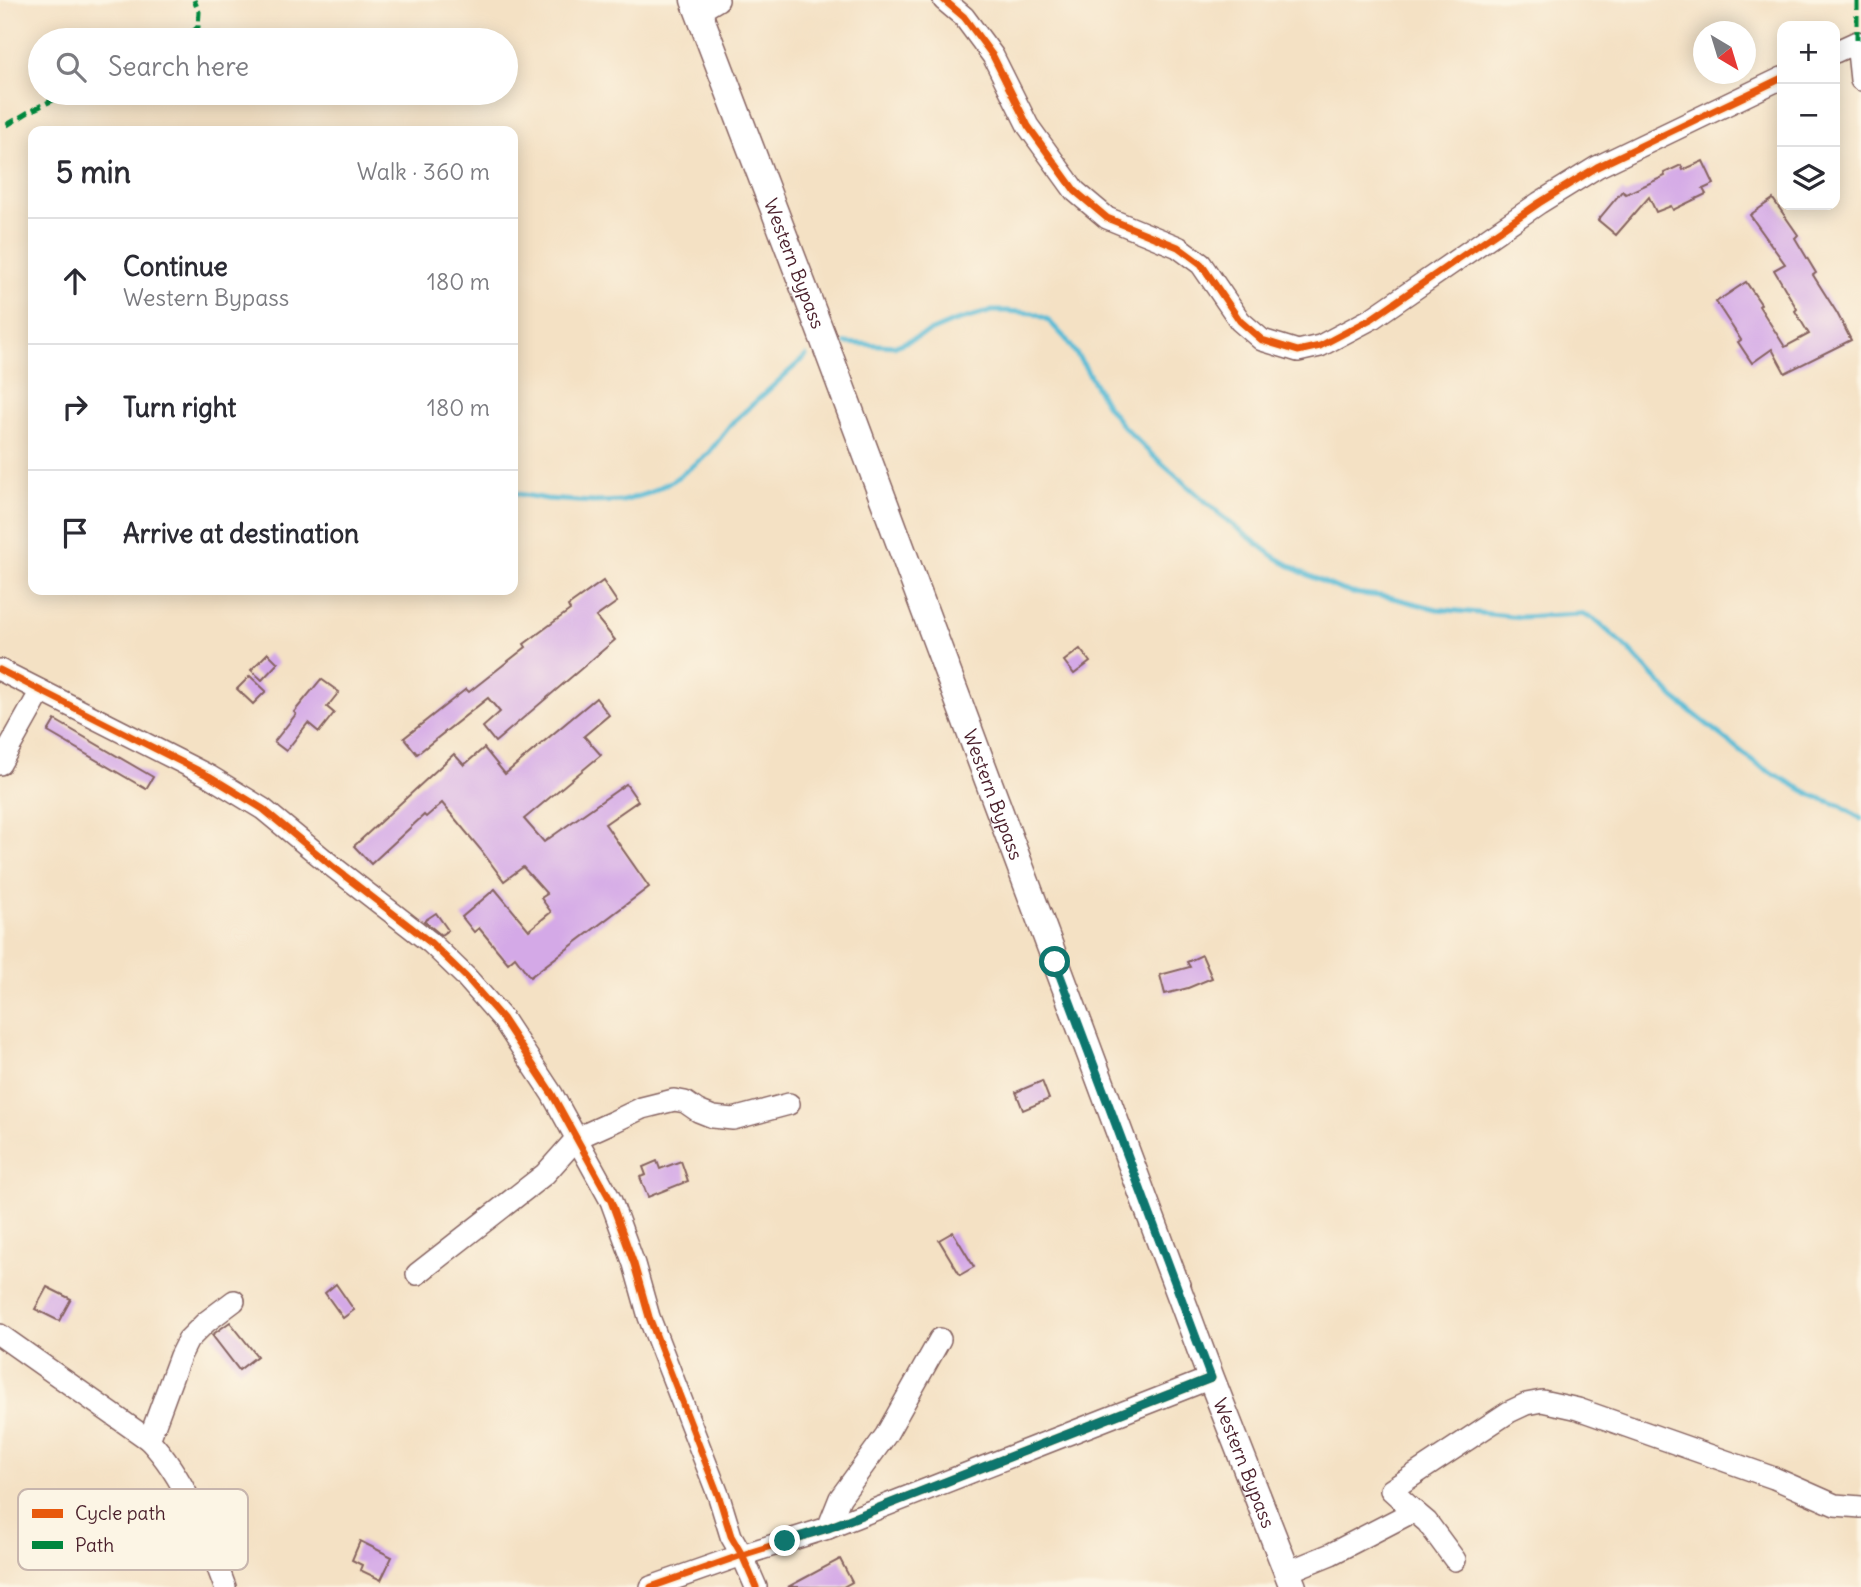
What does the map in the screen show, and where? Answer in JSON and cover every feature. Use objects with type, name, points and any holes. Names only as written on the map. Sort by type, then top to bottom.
[{"type":"main road","name":"Western Bypass","points":[[703,4],[823,338],[1211,1378],[1290,1580]]},
{"type":"street","points":[[944,0],[964,17],[993,56],[1028,126],[1075,191],[1107,218],[1178,247],[1201,264],[1240,321],[1262,340],[1298,351],[1320,346],[1371,319],[1539,203],[1597,167],[1777,80]]},
{"type":"street","points":[[1840,50],[1857,42],[1861,80]]},
{"type":"street","points":[[0,670],[209,776],[263,810],[431,943],[502,1018],[552,1094],[617,1214],[649,1317],[719,1497],[731,1536],[756,1587]]},
{"type":"street","points":[[0,764],[41,691]]},
{"type":"street","points":[[417,1273],[545,1174],[577,1138],[642,1108],[674,1100],[685,1102],[713,1117],[733,1119],[789,1104]]},
{"type":"street","points":[[149,1440],[188,1340],[234,1301]]},
{"type":"street","points":[[0,1335],[149,1440],[163,1455],[183,1489]]},
{"type":"street","points":[[828,1528],[840,1498],[886,1435],[940,1339]]},
{"type":"street","points":[[651,1587],[828,1528],[1211,1378]]},
{"type":"street","points":[[1455,1560],[1427,1522],[1391,1490],[1509,1412],[1525,1404],[1542,1401],[1578,1409],[1774,1478],[1835,1505],[1861,1507]]},
{"type":"street","points":[[1290,1580],[1331,1554],[1415,1511]]},
{"type":"street","points":[[219,1570],[225,1587]]},
{"type":"building","points":[[1703,161],[1714,184],[1703,189],[1706,194],[1673,210],[1671,206],[1656,212],[1649,197],[1616,235],[1598,220],[1622,191],[1626,194],[1665,176],[1664,173],[1681,165],[1683,170]]},
{"type":"building","points":[[1773,199],[1777,210],[1781,210],[1798,235],[1795,238],[1816,273],[1813,275],[1851,340],[1785,373],[1772,349],[1752,363],[1738,342],[1741,340],[1716,302],[1746,282],[1785,347],[1809,334],[1774,270],[1785,264],[1750,215]]},
{"type":"building","points":[[603,581],[617,602],[596,617],[615,640],[495,742],[483,727],[500,712],[488,698],[417,754],[404,738],[466,689],[469,692],[526,647],[524,644],[570,610],[568,606]]},
{"type":"building","points":[[1080,649],[1090,662],[1074,674],[1064,661]]},
{"type":"building","points":[[268,653],[278,663],[262,680],[251,670]]},
{"type":"building","points":[[250,676],[266,691],[253,704],[237,689]]},
{"type":"building","points":[[321,679],[339,692],[327,707],[334,713],[319,732],[308,723],[286,751],[274,742]]},
{"type":"building","points":[[596,698],[609,715],[584,736],[601,755],[524,819],[544,842],[626,784],[638,801],[605,824],[649,887],[530,977],[515,957],[508,963],[479,928],[474,932],[462,917],[495,889],[529,930],[551,912],[541,898],[547,894],[523,867],[504,881],[442,803],[426,817],[424,815],[371,864],[354,846],[454,754],[464,765],[484,748],[505,774]]},
{"type":"building","points":[[55,720],[153,777],[146,789],[48,732]]},
{"type":"building","points":[[436,913],[448,930],[441,935],[424,921]]},
{"type":"building","points":[[1202,955],[1212,978],[1165,994],[1160,975],[1190,967],[1187,962]]},
{"type":"building","points":[[1042,1081],[1049,1099],[1023,1110],[1016,1092]]},
{"type":"building","points":[[657,1161],[660,1169],[681,1161],[688,1181],[648,1197],[640,1177],[646,1175],[643,1167]]},
{"type":"building","points":[[953,1232],[974,1267],[960,1275],[939,1240]]},
{"type":"building","points":[[336,1284],[354,1310],[343,1318],[325,1293]]},
{"type":"building","points":[[47,1287],[71,1299],[59,1321],[35,1309]]},
{"type":"building","points":[[230,1322],[257,1356],[239,1370],[212,1335]]},
{"type":"building","points":[[360,1541],[392,1557],[381,1580],[360,1570],[362,1565],[352,1560]]},
{"type":"building","points":[[840,1559],[852,1582],[843,1587],[788,1587]]},
{"type":"waterway","points":[[846,343],[896,346],[953,322],[992,311],[1033,313],[1047,319],[1066,339],[1121,424],[1229,522],[1275,557],[1301,572],[1352,593],[1389,597],[1437,609],[1521,617],[1581,614],[1594,619],[1628,649],[1674,698],[1758,765],[1812,795],[1841,806],[1861,819]]},
{"type":"waterway","points":[[518,494],[593,502],[623,501],[649,493],[674,480],[707,455],[731,424],[806,356]]},
{"type":"marked path","points":[[194,0],[199,12],[197,28]]},
{"type":"marked path","points":[[1857,0],[1857,42]]},
{"type":"marked path","points":[[7,125],[43,105]]},
{"type":"cycle path","points":[[944,0],[964,17],[993,56],[1028,126],[1075,191],[1107,218],[1178,247],[1201,264],[1240,321],[1262,340],[1298,351],[1320,346],[1371,319],[1539,203],[1597,167],[1777,80]]},
{"type":"cycle path","points":[[0,670],[209,776],[263,809],[431,943],[502,1018],[552,1094],[611,1201],[634,1264],[649,1317],[719,1497],[731,1536],[756,1587]]},
{"type":"cycle path","points":[[651,1587],[828,1528],[1211,1378]]},
{"type":"route","points":[[785,1541],[828,1528],[1211,1378],[1055,962]]}]
